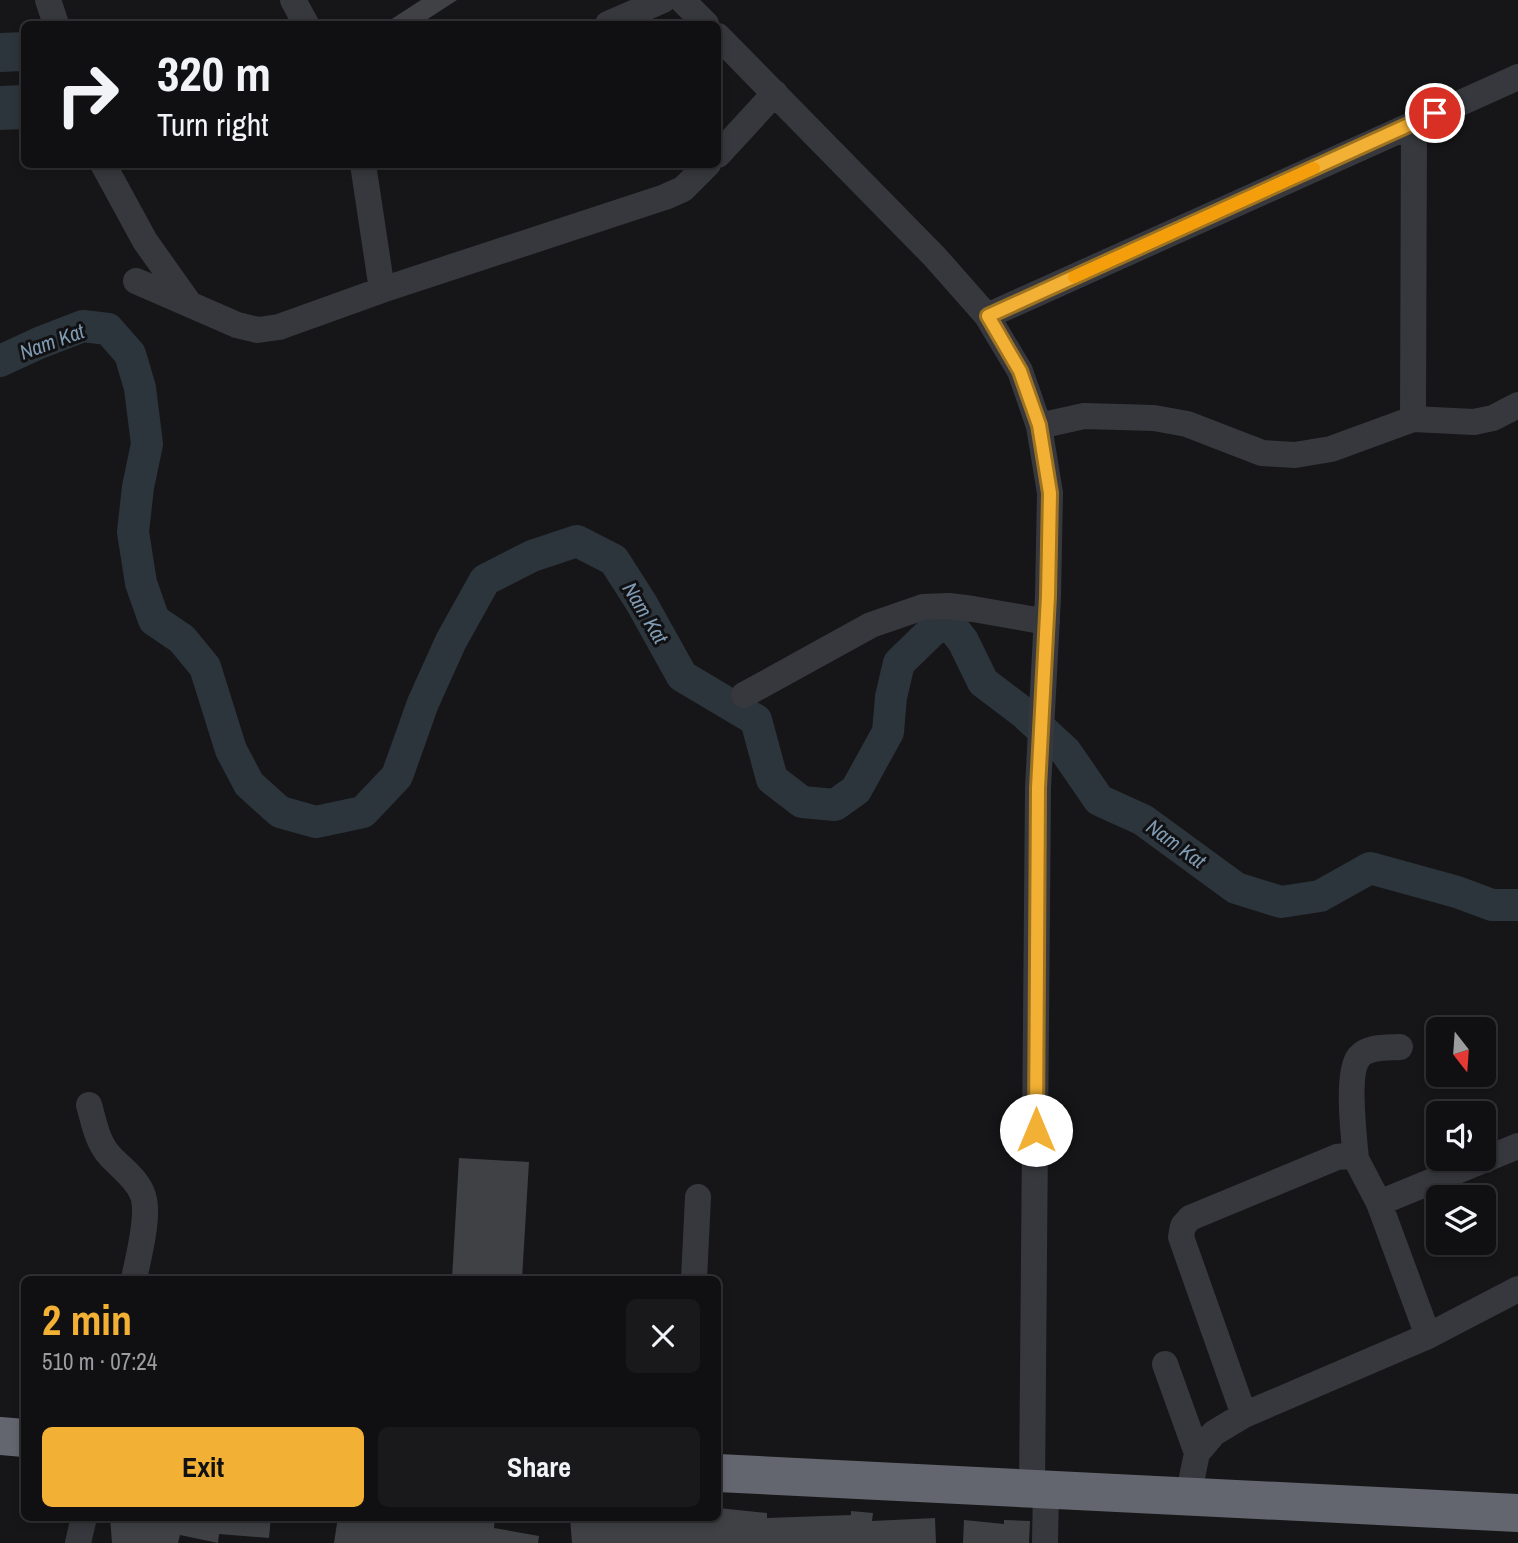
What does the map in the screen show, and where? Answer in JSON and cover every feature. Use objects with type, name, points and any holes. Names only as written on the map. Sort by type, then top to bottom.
[{"type":"highway","points":[[0,1436],[21,1438]]},
{"type":"highway","points":[[721,1473],[1518,1513]]},
{"type":"street","points":[[48,0],[55,21]]},
{"type":"street","points":[[293,0],[304,21]]},
{"type":"street","points":[[615,21],[663,0]]},
{"type":"street","points":[[682,0],[703,21]]},
{"type":"street","points":[[721,39],[934,256],[988,316],[1020,371],[1039,425],[1050,493],[1047,622],[1038,788],[1039,1489],[1045,1543]]},
{"type":"street","points":[[988,316],[1518,77]]},
{"type":"street","points":[[721,152],[775,93]]},
{"type":"street","points":[[1413,419],[1414,122]]},
{"type":"street","points":[[105,168],[145,240],[190,305]]},
{"type":"street","points":[[364,168],[382,290]]},
{"type":"street","points":[[136,281],[236,325],[258,330],[279,327],[382,290],[665,197],[683,188],[704,168]]},
{"type":"street","points":[[1039,425],[1084,416],[1154,418],[1187,424],[1262,453],[1295,455],[1331,449],[1413,419],[1474,422],[1493,418],[1518,405]]},
{"type":"street","points":[[744,695],[871,625],[923,607],[949,606],[1047,622]]},
{"type":"street","points":[[1400,1047],[1370,1050],[1359,1056],[1354,1066],[1352,1118],[1356,1159],[1379,1203],[1429,1336]]},
{"type":"street","points":[[89,1105],[98,1138],[108,1154],[130,1175],[143,1195],[144,1226],[135,1276]]},
{"type":"street","points":[[1379,1203],[1518,1146]]},
{"type":"street","points":[[1244,1415],[1181,1237],[1183,1226],[1190,1217],[1337,1157],[1356,1159]]},
{"type":"street","points":[[694,1276],[698,1197]]},
{"type":"street","points":[[1188,1497],[1197,1453],[1214,1433],[1244,1415],[1429,1336],[1518,1289]]},
{"type":"street","points":[[1165,1364],[1197,1453]]},
{"type":"street","points":[[78,1543],[83,1521]]},
{"type":"shaded area","points":[[21,32],[21,71],[0,72],[0,33]]},
{"type":"shaded area","points":[[21,85],[21,129],[0,130],[0,86]]},
{"type":"building","points":[[421,0],[457,0],[425,21],[389,21]]},
{"type":"building","points":[[459,1158],[529,1162],[522,1276],[452,1276]]},
{"type":"building","points":[[721,1508],[767,1513],[767,1518],[851,1515],[851,1511],[873,1513],[872,1521],[935,1518],[936,1543],[572,1543],[570,1521],[721,1521]]},
{"type":"building","points":[[964,1520],[1004,1524],[1004,1520],[1030,1521],[1029,1543],[963,1543]]},
{"type":"building","points":[[110,1521],[271,1521],[269,1538],[219,1534],[218,1543],[180,1535],[178,1543],[112,1543]]},
{"type":"building","points":[[337,1521],[495,1521],[494,1528],[539,1536],[538,1543],[334,1543]]},
{"type":"waterway","name":"Nam Kat","points":[[0,361],[83,326],[108,329],[130,354],[140,388],[147,444],[138,487],[133,532],[141,583],[154,620],[182,639],[205,667],[231,750],[249,784],[280,812],[316,822],[363,812],[397,776],[423,703],[451,641],[485,580],[532,556],[577,541],[614,560],[682,676],[756,720],[772,779],[802,802],[835,805],[856,790],[888,732],[891,697],[899,663],[936,627],[952,627],[963,641],[983,682],[1024,713],[1066,752],[1099,800],[1143,820],[1236,888],[1281,902],[1320,896],[1370,868],[1457,892],[1492,905],[1518,905]]},
{"type":"slow traffic","points":[[1074,277],[1314,168]]},
{"type":"route","points":[[1036,1130],[1038,788],[1048,596],[1050,493],[1039,425],[1020,371],[988,316],[1435,113]]}]
